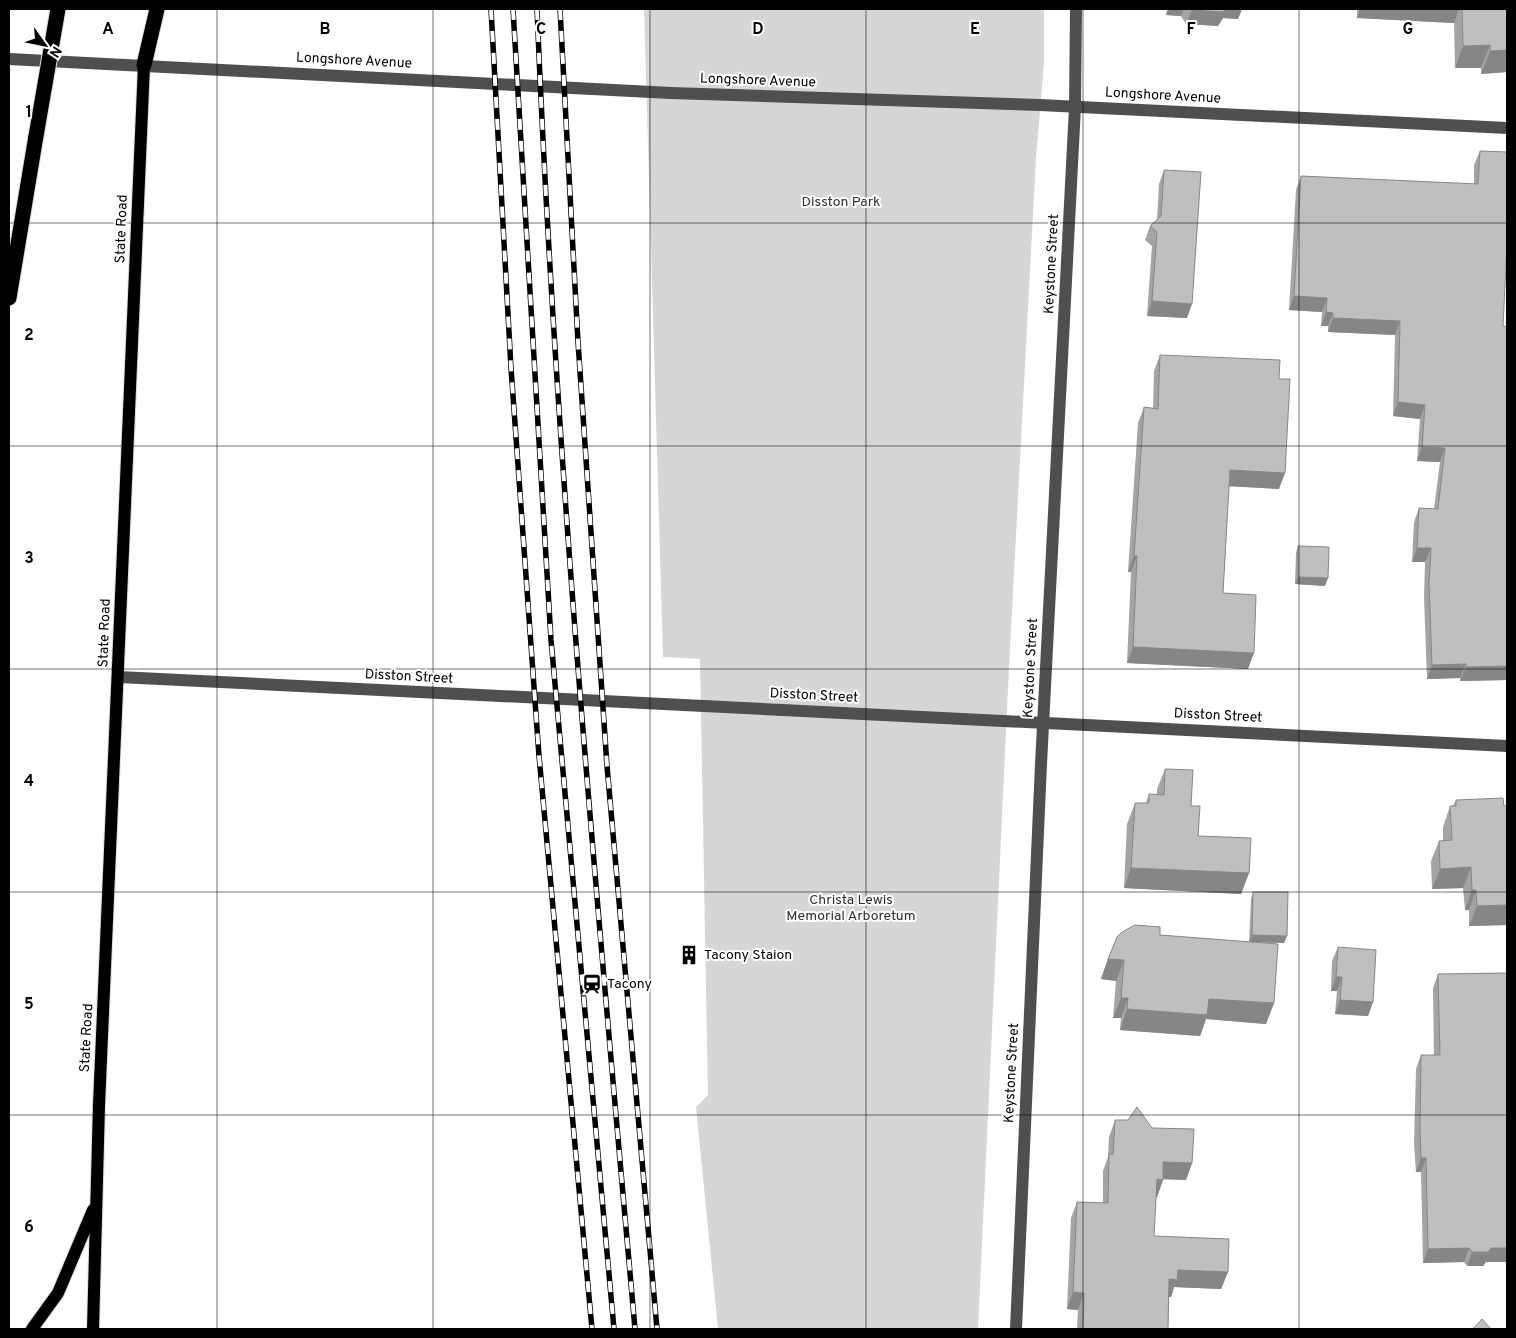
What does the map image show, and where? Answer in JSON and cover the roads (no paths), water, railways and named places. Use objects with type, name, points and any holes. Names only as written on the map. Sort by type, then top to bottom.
[{"type":"highway","points":[[9,298],[58,9]]},
{"type":"highway","points":[[144,65],[157,9]]},
{"type":"main road","name":"State Road","points":[[93,1329],[96,1203],[144,65]]},
{"type":"main road","name":"State Road","points":[[32,1329],[58,1293],[96,1203]]},
{"type":"street","name":"Keystone Street","points":[[1016,1329],[1075,106],[1076,9]]},
{"type":"street","name":"Longshore Avenue","points":[[9,60],[144,65],[670,93],[1075,106],[1507,128]]},
{"type":"street","name":"Disston Street","points":[[118,678],[1507,746]]},
{"type":"railway","points":[[491,9],[511,368],[539,756],[592,1329]]},
{"type":"railway","points":[[513,9],[551,640],[614,1329]]},
{"type":"railway","points":[[537,9],[554,340],[578,670],[635,1329]]},
{"type":"railway","points":[[560,9],[578,342],[607,766],[657,1329]]},
{"type":"place","name":"Tacony Staion","points":[[689,955]]},
{"type":"place","name":"Tacony","points":[[592,984]]},
{"type":"park label","name":"Disston Park","points":[[841,202]]},
{"type":"park label","name":"Christa Lewis Memorial Arboretum","points":[[851,908]]}]
